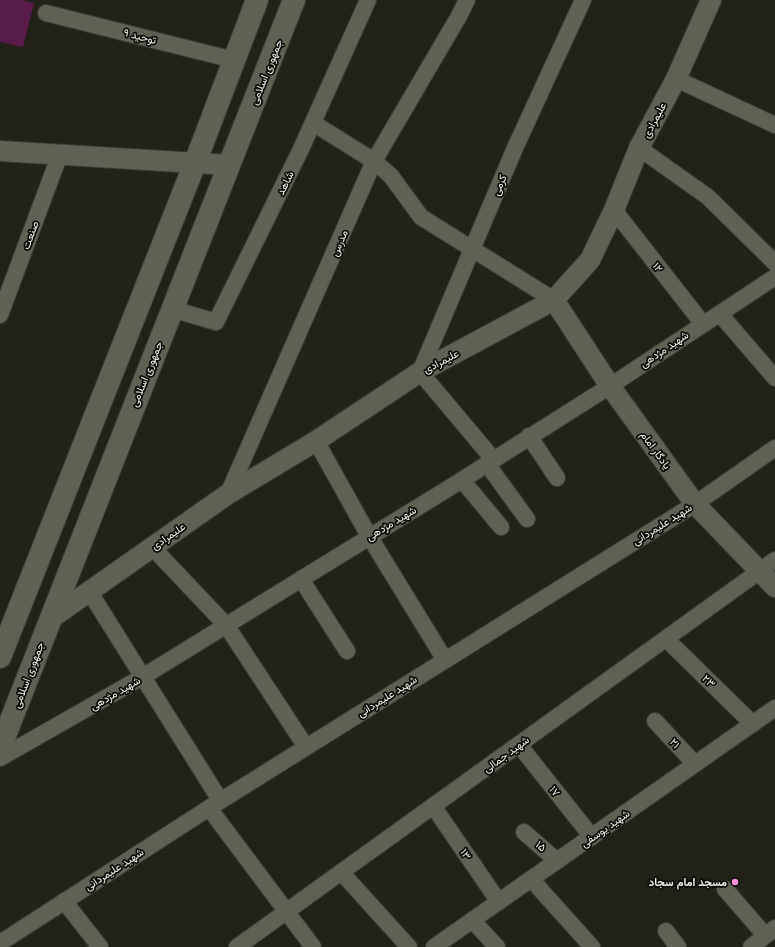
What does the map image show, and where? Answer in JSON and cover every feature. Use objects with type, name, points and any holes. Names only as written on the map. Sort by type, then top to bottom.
[{"type":"main road","points":[[0,657],[195,163],[257,0]]},
{"type":"main road","name":"جمهوری اسلامی","points":[[0,748],[294,0]]},
{"type":"street","name":"شاهد","points":[[172,309],[216,322],[313,123],[368,0]]},
{"type":"street","name":"مدرس","points":[[228,494],[374,161],[467,0]]},
{"type":"street","name":"کرمی","points":[[420,372],[515,148],[583,0]]},
{"type":"street","name":"علیمرادی","points":[[50,619],[228,494],[316,441],[420,372],[554,300],[590,260],[614,210],[639,148],[676,79],[710,0]]},
{"type":"street","name":"توحید ۹","points":[[46,13],[234,60]]},
{"type":"street","points":[[676,79],[775,125]]},
{"type":"street","points":[[313,123],[374,161],[391,176],[421,217],[554,300]]},
{"type":"street","points":[[639,148],[708,197],[775,263]]},
{"type":"street","points":[[0,151],[229,165]]},
{"type":"street","name":"صنعت","points":[[0,315],[60,154]]},
{"type":"street","name":"۱۲","points":[[614,210],[703,324]]},
{"type":"street","name":"شهید مژدهی","points":[[0,758],[144,676],[462,480],[529,436],[610,386],[775,277]]},
{"type":"street","name":"یادگار امام","points":[[554,300],[610,386],[695,504],[767,566],[775,587]]},
{"type":"street","points":[[720,314],[775,378]]},
{"type":"street","points":[[420,372],[490,461],[527,519]]},
{"type":"street","points":[[529,436],[557,478]]},
{"type":"street","points":[[316,441],[369,536],[445,660]]},
{"type":"street","name":"شهید علیمردانی","points":[[0,943],[214,804],[695,504],[775,448]]},
{"type":"street","points":[[462,480],[501,527]]},
{"type":"street","points":[[152,547],[226,625],[306,747]]},
{"type":"street","name":"شهید جمالی","points":[[237,947],[767,566]]},
{"type":"street","points":[[301,579],[348,651]]},
{"type":"street","points":[[89,591],[144,676],[214,804],[313,947]]},
{"type":"street","name":"۲۳","points":[[666,639],[753,724]]},
{"type":"street","name":"شهید یوسفی","points":[[434,947],[775,708]]},
{"type":"street","name":"۲۱","points":[[655,721],[695,764]]},
{"type":"street","name":"۱۷","points":[[519,745],[592,837]]},
{"type":"street","name":"۱۳","points":[[433,806],[499,902]]},
{"type":"street","name":"۱۵","points":[[524,832],[557,861]]},
{"type":"street","points":[[341,872],[409,947]]},
{"type":"street","points":[[531,879],[592,947]]},
{"type":"street","points":[[725,889],[770,932],[750,947]]},
{"type":"street","points":[[64,901],[100,947]]},
{"type":"street","points":[[472,920],[497,947]]},
{"type":"street","points":[[666,931],[678,947]]},
{"type":"building","points":[[0,0],[21,0],[34,3],[23,47],[0,42]]},
{"type":"place","name":"مسجد امام سجاد","points":[[735,882]]}]
